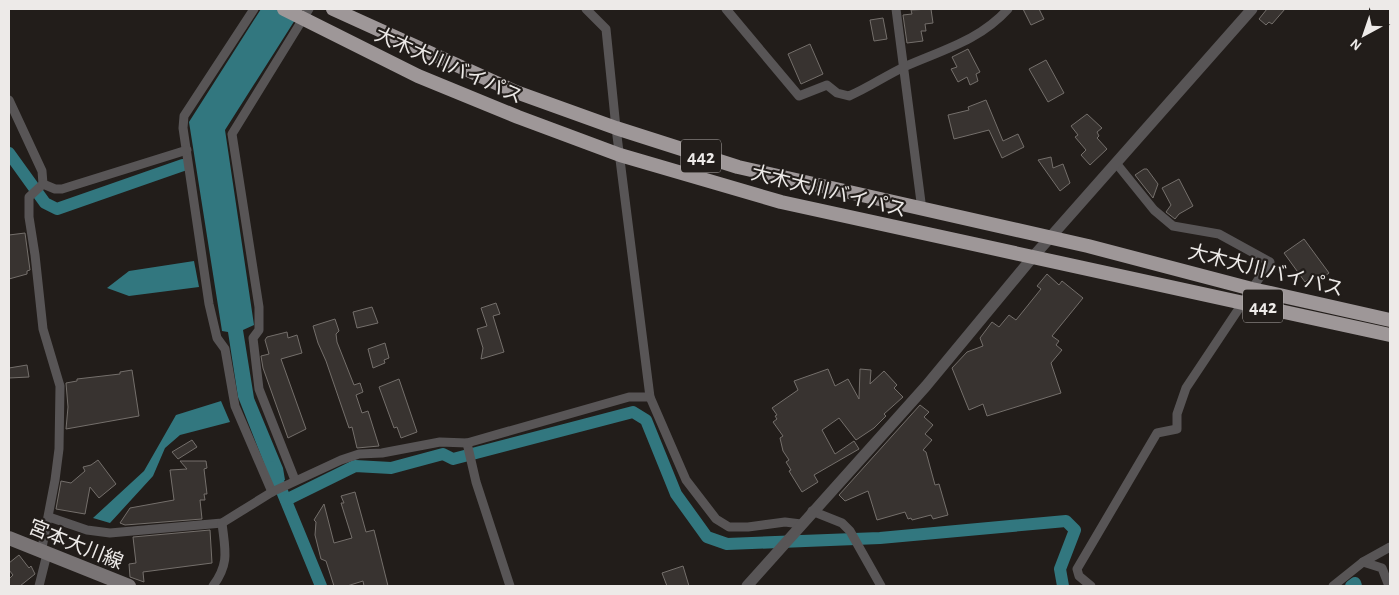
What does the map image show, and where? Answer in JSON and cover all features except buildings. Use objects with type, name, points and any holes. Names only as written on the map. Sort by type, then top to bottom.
[{"type":"highway","name":"大木大川バイパス","points":[[284,9],[303,15],[418,76],[518,117],[620,155],[781,202],[1032,258],[1079,266],[1136,280],[1244,301],[1390,335]]},
{"type":"highway","name":"大木大川バイパス","points":[[332,9],[516,92],[616,128],[738,167],[1088,246],[1252,289],[1390,320]]},
{"type":"main road","name":"宮本大川線","points":[[9,538],[129,586]]},
{"type":"street","points":[[254,9],[184,116],[183,128],[209,304],[217,338],[224,349],[235,406],[274,490]]},
{"type":"street","points":[[586,9],[606,29],[616,128],[650,397],[686,480],[716,519],[729,527],[748,527],[785,522],[798,528]]},
{"type":"street","points":[[726,9],[799,96],[827,85],[837,93],[849,96],[904,68],[948,51],[975,37],[994,24],[1008,9]]},
{"type":"street","points":[[896,9],[922,210]]},
{"type":"street","points":[[747,586],[812,511],[926,386],[1032,258],[1249,12]]},
{"type":"street","points":[[291,482],[259,389],[253,338],[259,330],[259,307],[232,134],[303,15]]},
{"type":"street","points":[[9,100],[42,171],[40,186],[29,197],[28,217],[36,263],[43,329],[60,386],[58,449],[39,586]]},
{"type":"street","points":[[40,186],[62,189],[187,150]]},
{"type":"street","points":[[1092,586],[1079,576],[1078,569],[1157,433],[1177,429],[1177,414],[1181,398],[1270,262],[1219,234],[1173,226],[1154,210],[1116,163]]},
{"type":"street","points":[[49,517],[87,530],[110,533],[222,523],[274,490],[359,454],[382,453],[440,442],[468,447],[629,397],[650,397]]},
{"type":"street","points":[[468,447],[510,586]]},
{"type":"street","points":[[812,511],[842,523],[850,532],[881,586]]},
{"type":"street","points":[[213,586],[224,572],[226,558],[222,523]]},
{"type":"street","points":[[1333,586],[1363,562],[1390,547]]},
{"type":"street","points":[[1363,562],[1382,568],[1389,586]]},
{"type":"water","points":[[261,9],[302,9],[225,130],[254,325],[243,330],[254,398],[283,468],[285,480],[277,484],[269,476],[238,397],[228,332],[222,331],[189,122]]},
{"type":"water","points":[[194,261],[199,287],[129,296],[107,288],[129,271]]},
{"type":"water","points":[[221,401],[230,422],[180,435],[165,448],[153,476],[110,523],[93,518],[144,471],[176,415]]},
{"type":"waterway","points":[[9,153],[45,203],[57,209],[183,165]]},
{"type":"waterway","points":[[286,500],[355,466],[391,468],[443,454],[453,459],[633,412],[646,420],[676,494],[707,537],[727,544],[880,538],[1066,521],[1075,530],[1060,569],[1063,586]]},
{"type":"waterway","points":[[272,467],[321,586]]},
{"type":"waterway","points":[[1351,586],[1355,583],[1356,586]]}]
